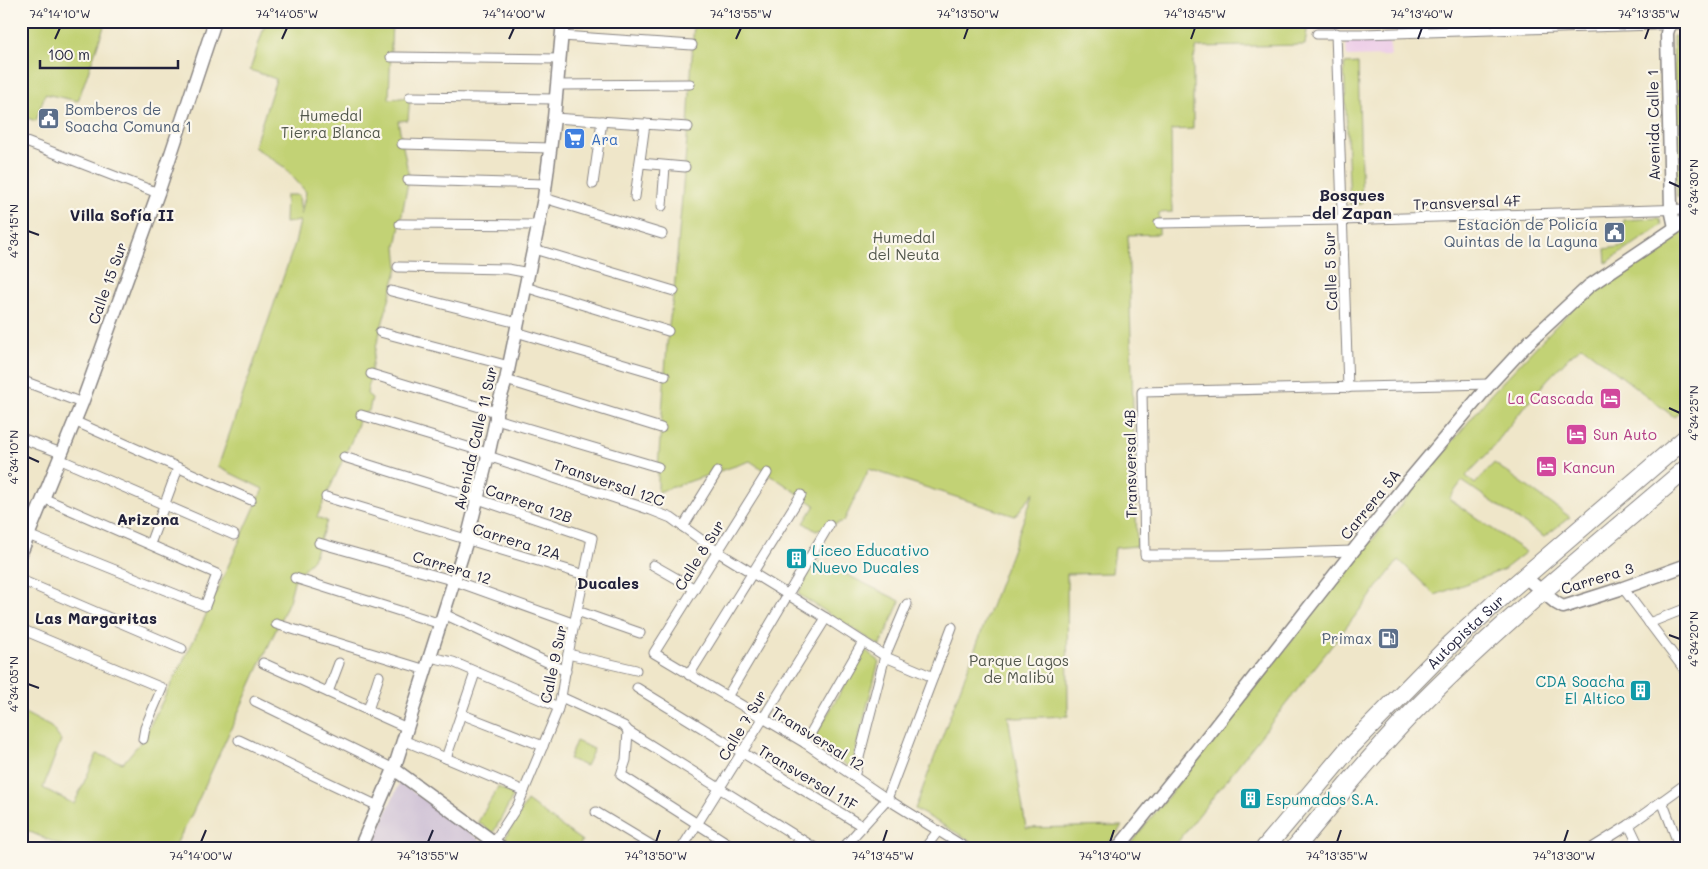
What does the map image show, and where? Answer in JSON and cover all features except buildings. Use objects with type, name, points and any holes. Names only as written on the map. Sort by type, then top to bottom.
[{"type":"highway","name":"Autopista Sur","points":[[1265,848],[1349,748],[1452,643],[1525,577],[1687,437]]},
{"type":"highway","name":"Autopista Sur","points":[[1295,848],[1360,770],[1466,660],[1687,468]]},
{"type":"street","name":"Calle 15 Sur","points":[[21,553],[82,403],[158,193],[215,21]]},
{"type":"street","name":"Avenida Calle 11 Sur","points":[[360,848],[394,769],[455,581],[478,499],[496,415],[506,380],[544,198],[558,85],[563,21]]},
{"type":"street","name":"Avenida Calle 1","points":[[1670,23],[1667,33],[1671,209],[1683,224]]},
{"type":"street","points":[[1317,34],[1687,24]]},
{"type":"street","name":"Calle 5 Sur","points":[[1336,33],[1348,388]]},
{"type":"street","points":[[562,36],[692,45]]},
{"type":"street","points":[[1687,39],[1687,83]]},
{"type":"street","points":[[391,57],[560,59]]},
{"type":"street","points":[[558,85],[690,84]]},
{"type":"street","points":[[410,97],[556,99]]},
{"type":"street","points":[[554,118],[688,127]]},
{"type":"street","points":[[593,184],[602,121]]},
{"type":"street","points":[[635,197],[645,124]]},
{"type":"street","points":[[21,140],[158,193]]},
{"type":"street","points":[[402,144],[551,148]]},
{"type":"street","points":[[640,163],[685,167]]},
{"type":"street","points":[[662,206],[665,166]]},
{"type":"street","points":[[408,180],[545,184]]},
{"type":"street","points":[[544,198],[662,234]]},
{"type":"street","name":"Transversal 4F","points":[[1158,223],[1342,220],[1687,209]]},
{"type":"street","points":[[400,224],[539,225]]},
{"type":"street","name":"Carrera 5A","points":[[1118,848],[1405,486],[1490,384],[1529,342],[1589,286],[1683,224]]},
{"type":"street","points":[[534,249],[674,291]]},
{"type":"street","points":[[398,267],[508,269],[528,273]]},
{"type":"street","points":[[526,287],[668,331]]},
{"type":"street","points":[[391,291],[517,328],[665,376]]},
{"type":"street","points":[[380,332],[509,366]]},
{"type":"street","points":[[371,374],[658,467]]},
{"type":"street","points":[[506,380],[661,428]]},
{"type":"street","points":[[26,382],[82,403]]},
{"type":"street","name":"Transversal 4B","points":[[1353,551],[1145,555],[1142,392],[1490,384]]},
{"type":"street","name":"Transversal 12C","points":[[361,415],[482,451],[488,456],[671,518],[718,552],[885,656],[933,677]]},
{"type":"street","points":[[74,421],[251,500]]},
{"type":"street","points":[[21,438],[164,505],[234,535]]},
{"type":"street","name":"Carrera 12B","points":[[344,457],[478,499],[592,538]]},
{"type":"street","points":[[150,544],[178,468]]},
{"type":"street","points":[[683,526],[717,472]]},
{"type":"street","name":"Calle 8 Sur","points":[[654,652],[767,473]]},
{"type":"street","points":[[689,675],[801,495]]},
{"type":"street","name":"Carrera 12A","points":[[326,497],[585,575]]},
{"type":"street","points":[[28,535],[205,606],[217,574],[43,498]]},
{"type":"street","points":[[727,697],[829,525]]},
{"type":"street","name":"Calle 9 Sur","points":[[498,845],[518,805],[558,707],[592,538]]},
{"type":"street","name":"Carrera 12","points":[[320,543],[455,581],[575,624]]},
{"type":"street","points":[[653,565],[695,589]]},
{"type":"street","name":"Carrera 3","points":[[1525,577],[1563,607],[1687,565]]},
{"type":"street","points":[[295,578],[442,619],[566,671]]},
{"type":"street","points":[[21,580],[182,649]]},
{"type":"street","points":[[1623,588],[1649,622],[1684,662],[1687,673]]},
{"type":"street","points":[[854,777],[885,656],[907,604]]},
{"type":"street","points":[[1649,622],[1687,608]]},
{"type":"street","points":[[577,611],[640,633]]},
{"type":"street","name":"Calle 7 Sur","points":[[682,848],[826,618]]},
{"type":"street","points":[[276,624],[426,670]]},
{"type":"street","points":[[843,848],[887,799],[952,627]]},
{"type":"street","points":[[21,629],[162,688],[145,728],[143,740]]},
{"type":"street","points":[[805,744],[863,642]]},
{"type":"street","name":"Transversal 12","points":[[654,652],[805,744],[887,799],[966,848]]},
{"type":"street","points":[[568,654],[636,670]]},
{"type":"street","points":[[430,657],[453,662],[558,707]]},
{"type":"street","points":[[263,663],[368,710],[446,758],[524,791]]},
{"type":"street","points":[[328,692],[339,663]]},
{"type":"street","points":[[446,758],[475,673]]},
{"type":"street","points":[[368,710],[379,676]]},
{"type":"street","name":"Transversal 11F","points":[[637,688],[862,826]]},
{"type":"street","points":[[561,697],[624,726],[628,731],[815,848]]},
{"type":"street","points":[[255,701],[394,769],[498,845]]},
{"type":"street","points":[[461,714],[543,746]]},
{"type":"street","points":[[628,731],[626,760],[621,775],[735,848]]},
{"type":"street","points":[[239,740],[378,806]]},
{"type":"street","points":[[1592,848],[1629,825],[1687,783]]},
{"type":"street","points":[[1662,801],[1680,848]]},
{"type":"street","points":[[596,812],[656,848]]},
{"type":"street","points":[[1629,825],[1640,848]]},
{"type":"street","points":[[925,848],[938,831]]},
{"type":"shaded area","points":[[1389,40],[1391,56],[1347,57],[1346,42]]},
{"type":"shaded area","points":[[400,782],[491,848],[370,848]]},
{"type":"green space","points":[[21,21],[106,21],[78,101],[45,94],[36,121],[21,116]]},
{"type":"green space","name":"Humedal Tierra Blanca","points":[[266,21],[392,21],[389,99],[410,97],[408,120],[398,121],[409,177],[396,247],[398,267],[374,354],[367,394],[372,398],[369,411],[361,415],[317,517],[327,521],[313,559],[295,578],[289,601],[192,814],[174,848],[67,848],[21,828],[21,711],[51,727],[61,740],[43,788],[74,804],[97,754],[123,763],[143,739],[200,628],[263,489],[218,467],[295,243],[300,221],[285,223],[286,195],[299,195],[301,215],[306,192],[284,167],[254,147],[276,79],[250,70]]},
{"type":"green space","name":"Humedal del Neuta","points":[[694,21],[1318,21],[1308,24],[1305,45],[1197,47],[1193,61],[1193,129],[1171,130],[1172,212],[1159,213],[1159,234],[1128,235],[1137,546],[1115,548],[1112,573],[1067,574],[1068,716],[1017,718],[1008,716],[1026,828],[1122,826],[1105,848],[983,848],[915,809],[1034,492],[1015,516],[869,469],[844,521],[816,531],[804,523],[815,505],[750,461],[658,492],[658,467],[668,331],[674,291],[688,127]]},
{"type":"green space","points":[[1673,36],[1681,37],[1685,197],[1677,197]]},
{"type":"green space","points":[[1358,63],[1362,204],[1350,205],[1344,64]]},
{"type":"green space","points":[[1659,218],[1662,225],[1606,263],[1605,249],[1624,246],[1624,220]]},
{"type":"green space","points":[[1687,226],[1687,407],[1674,417],[1582,346],[1547,380],[1489,452],[1466,476],[1475,484],[1494,463],[1570,517],[1544,537],[1462,481],[1449,499],[1526,552],[1503,570],[1435,595],[1399,560],[1173,848],[1127,848],[1352,565],[1492,393],[1573,308]]},
{"type":"green space","points":[[821,562],[900,601],[880,646],[798,594],[813,563]]},
{"type":"green space","points":[[865,650],[879,661],[851,768],[812,741]]},
{"type":"green space","points":[[576,741],[594,749],[586,766],[569,759]]},
{"type":"green space","points":[[498,787],[514,795],[493,833],[478,822]]},
{"type":"green space","points":[[527,801],[582,841],[578,848],[518,848],[505,838]]},
{"type":"place","name":"Bomberos de Soacha Comuna 1","points":[[49,118]]},
{"type":"place","name":"Ara","points":[[575,139]]},
{"type":"place","name":"Estación de Policía Quintas de la Laguna","points":[[1614,233]]},
{"type":"place","name":"La Cascada","points":[[1610,398]]},
{"type":"place","name":"Sun Auto","points":[[1577,434]]},
{"type":"place","name":"Kancun","points":[[1547,467]]},
{"type":"place","name":"Liceo Educativo Nuevo Ducales","points":[[796,559]]},
{"type":"place","name":"Primax","points":[[1388,638]]},
{"type":"place","name":"CDA Soacha El Altico","points":[[1641,690]]},
{"type":"place","name":"Espumados S.A.","points":[[1250,799]]},
{"type":"district","name":"Bosques del Zapan","points":[[1352,203]]},
{"type":"district","name":"Villa Sofía II","points":[[122,214]]},
{"type":"district","name":"Arizona","points":[[148,518]]},
{"type":"district","name":"Ducales","points":[[608,582]]},
{"type":"district","name":"Las Margaritas","points":[[96,617]]},
{"type":"park label","name":"Parque Lagos de Malibú","points":[[1019,668]]}]
